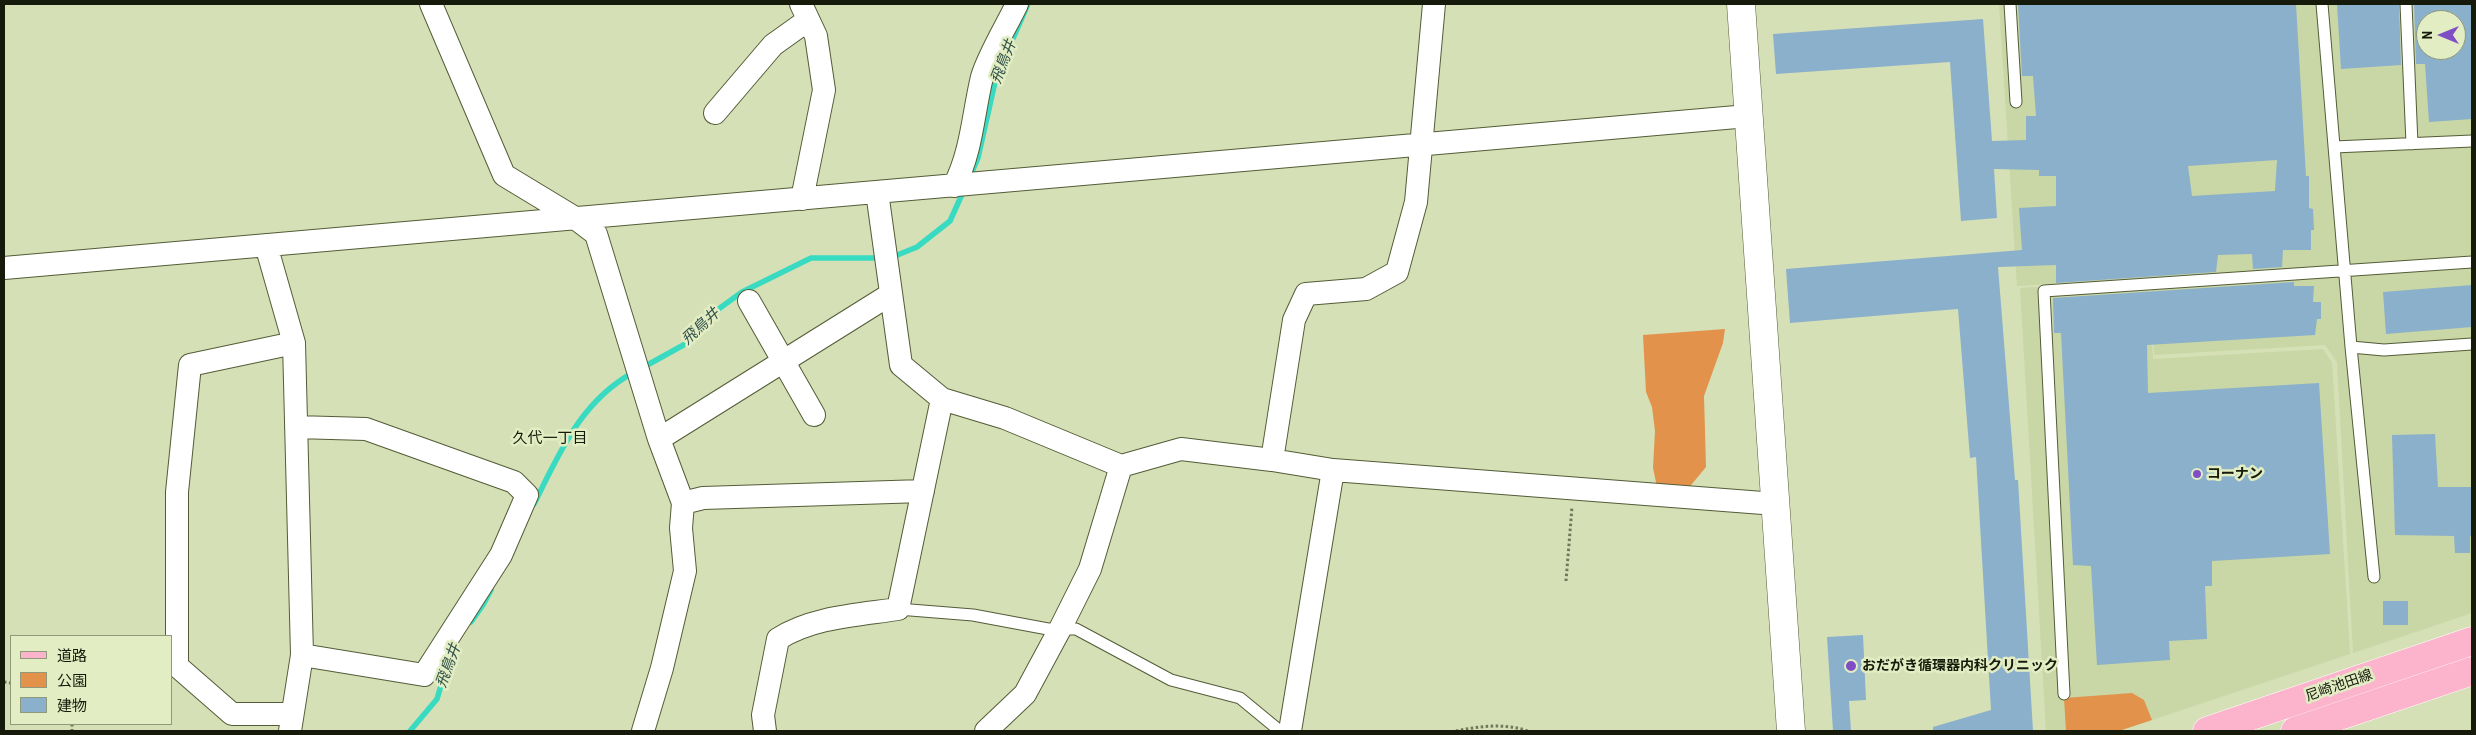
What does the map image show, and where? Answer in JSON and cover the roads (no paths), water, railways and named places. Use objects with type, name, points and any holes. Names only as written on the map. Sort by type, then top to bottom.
[{"type":"main road","name":"尼崎池田線","points":[[2207,731],[2472,641]]},
{"type":"main road","name":"尼崎池田線","points":[[2308,729],[2472,671]]},
{"type":"street","points":[[431,4],[504,175],[575,218],[596,234],[659,439],[682,503],[681,528],[685,571],[662,668],[643,731]]},
{"type":"street","points":[[954,186],[962,172],[972,136],[982,76],[1018,4]]},
{"type":"street","points":[[1272,460],[1294,320],[1306,294],[1366,289],[1397,272],[1416,202],[1434,4]]},
{"type":"street","points":[[1741,4],[1792,731]]},
{"type":"street","points":[[715,113],[804,12],[816,36],[824,90],[802,199]]},
{"type":"street","points":[[4,268],[1748,116]]},
{"type":"street","points":[[877,192],[901,365],[942,399],[1005,418],[1121,466],[1180,449],[1272,460],[1333,470],[1776,504]]},
{"type":"street","points":[[266,245],[294,343],[302,654],[291,723],[232,714],[177,666],[177,492],[190,365],[294,343]]},
{"type":"street","points":[[659,439],[891,294]]},
{"type":"street","points":[[749,301],[814,415]]},
{"type":"street","points":[[765,731],[763,715],[778,639],[791,631],[832,620],[898,609],[942,399]]},
{"type":"street","points":[[296,427],[366,429],[514,482],[527,495],[502,555],[424,675],[302,654]]},
{"type":"street","points":[[995,730],[1025,694],[1090,569],[1121,466]]},
{"type":"street","points":[[1290,731],[1333,470]]},
{"type":"street","points":[[682,503],[703,498],[923,492]]},
{"type":"lane","points":[[2010,4],[2016,102]]},
{"type":"lane","points":[[2322,4],[2351,347],[2374,577]]},
{"type":"lane","points":[[2406,4],[2412,144]]},
{"type":"lane","points":[[2334,147],[2472,141]]},
{"type":"lane","points":[[2064,694],[2044,290],[2472,262]]},
{"type":"lane","points":[[2351,347],[2384,350],[2472,344]]},
{"type":"lane","points":[[898,609],[973,615],[1048,629],[1076,629],[1171,680],[1240,698],[1280,731]]},
{"type":"waterway","name":"飛鳥井","points":[[972,172],[978,158],[996,78],[1028,4]]},
{"type":"waterway","name":"飛鳥井","points":[[890,258],[917,247],[950,221],[964,190]]},
{"type":"waterway","name":"飛鳥井","points":[[642,368],[687,343],[709,316],[742,292],[811,258],[881,258]]},
{"type":"waterway","name":"飛鳥井","points":[[534,504],[563,447],[586,413],[616,384],[634,372]]},
{"type":"waterway","name":"飛鳥井","points":[[471,622],[491,590]]},
{"type":"waterway","name":"飛鳥井","points":[[410,731],[437,699],[452,648]]},
{"type":"place","name":"コーナン","points":[[2197,474]]},
{"type":"place","name":"おだがき循環器内科クリニック","points":[[1851,666]]},
{"type":"district","name":"久代一丁目","points":[[550,439]]}]
